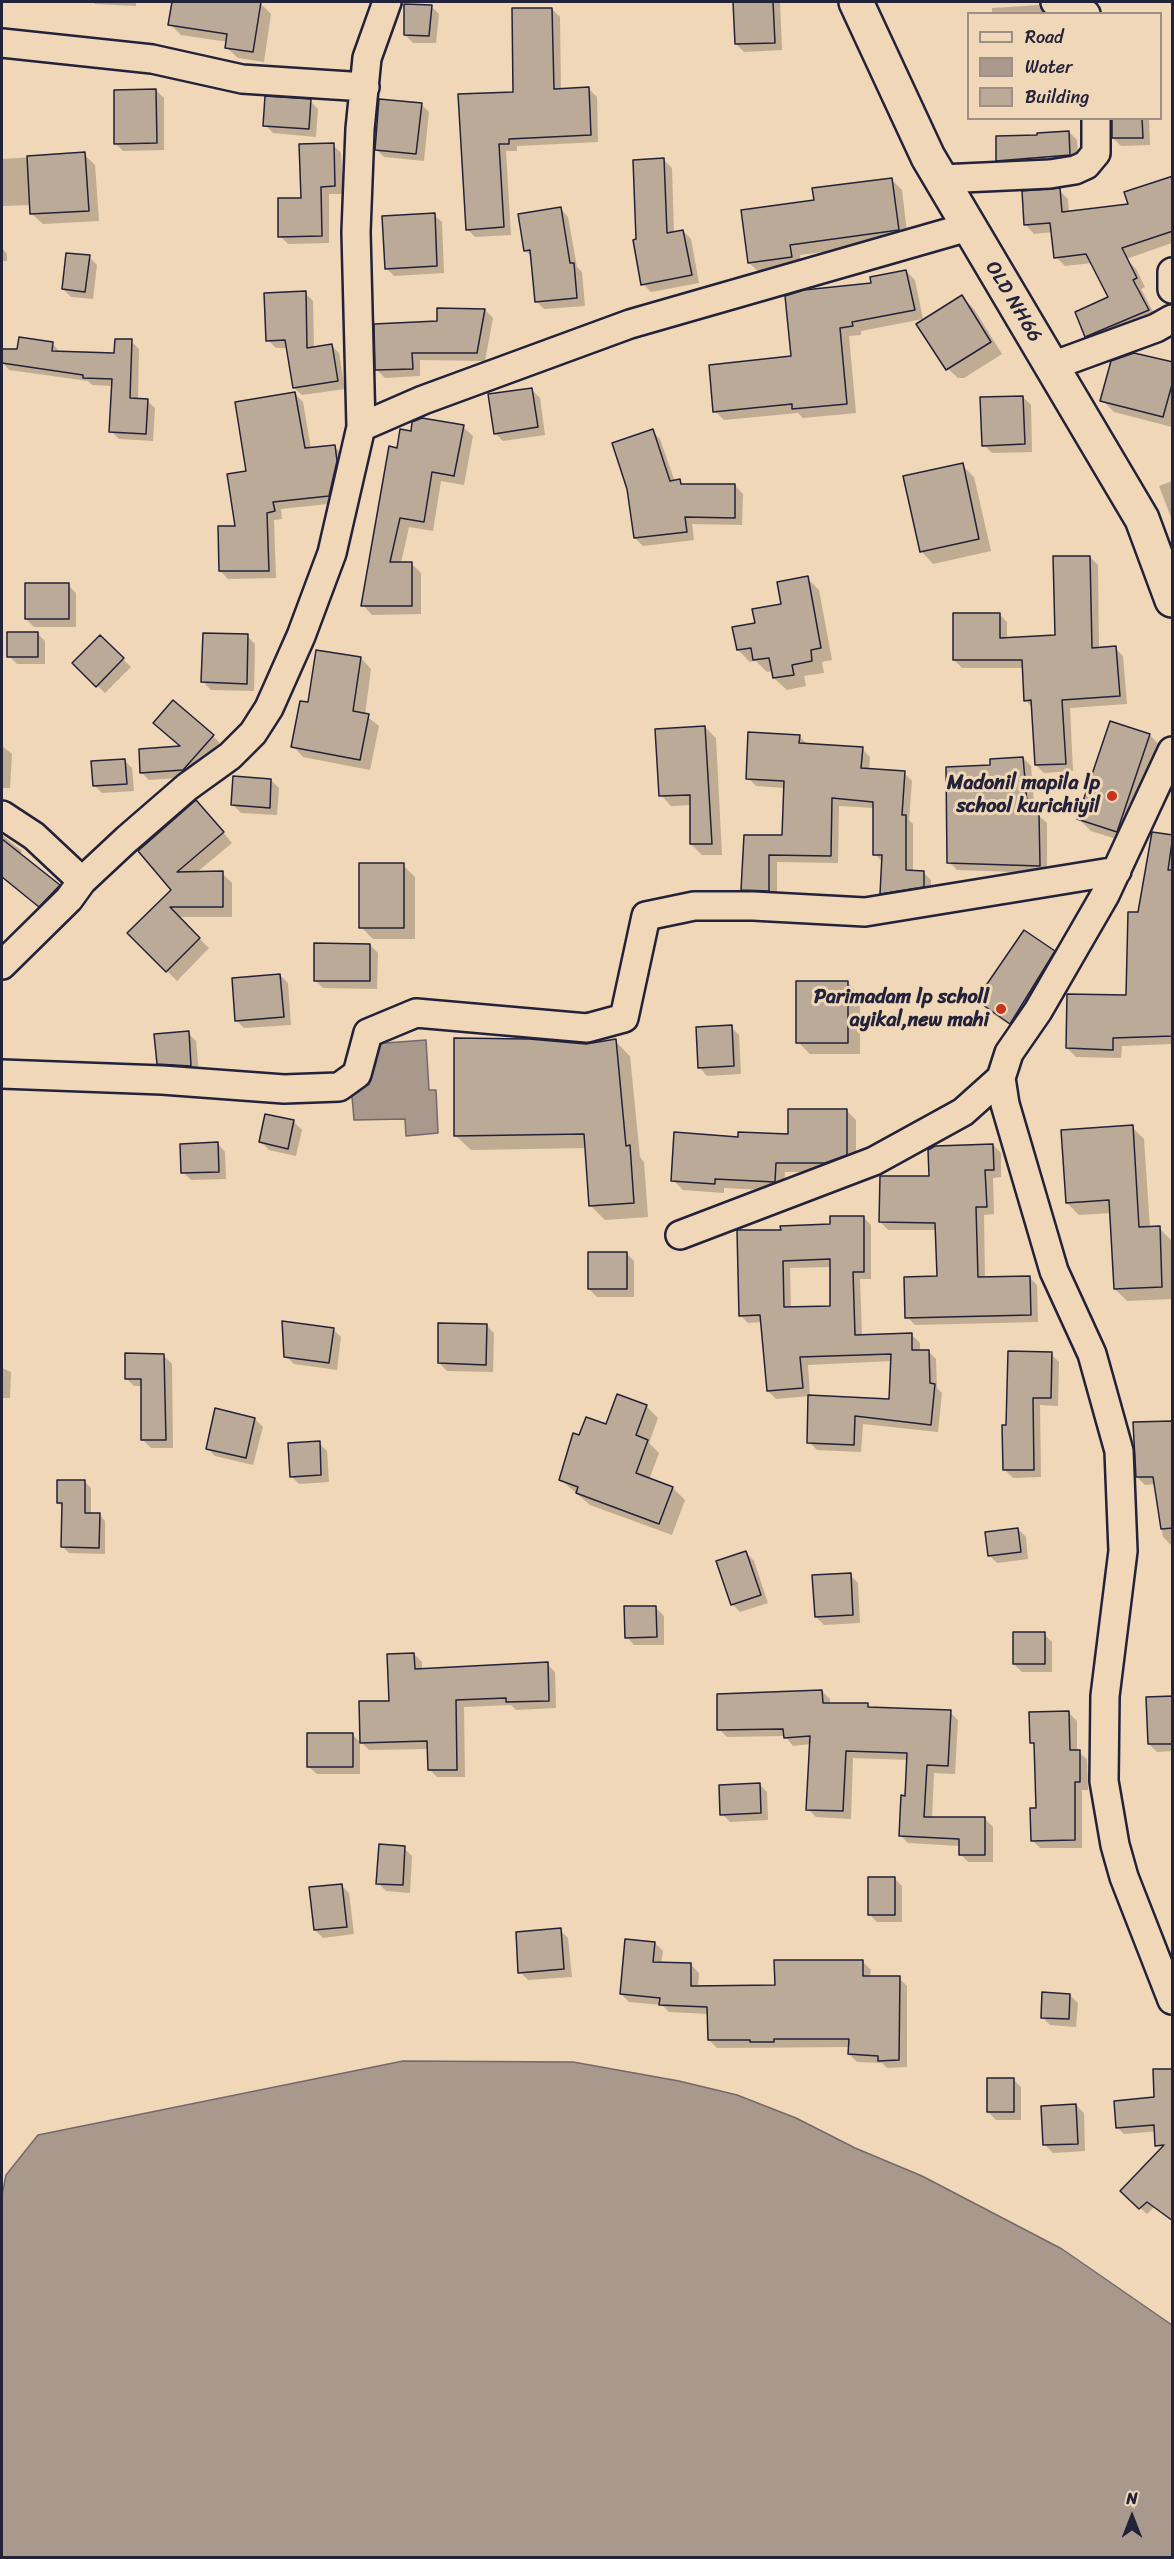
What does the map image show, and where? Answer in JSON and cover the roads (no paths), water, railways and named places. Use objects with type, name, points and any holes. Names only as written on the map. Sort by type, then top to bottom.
[{"type":"main road","name":"OLD NH66","points":[[856,2],[928,157],[1142,519],[1166,564],[1173,600]]},
{"type":"street","points":[[2,965],[69,899],[82,881],[187,787],[230,756],[253,733],[269,708],[301,636],[332,553],[361,427],[356,232],[364,87],[368,58],[387,2]]},
{"type":"street","points":[[1055,2],[1081,12]]},
{"type":"street","points":[[2,43],[152,59],[242,79],[364,87]]},
{"type":"street","points":[[941,179],[1050,174],[1075,170],[1086,165],[1096,153],[1096,120]]},
{"type":"street","points":[[361,427],[423,400],[630,324],[968,227]]},
{"type":"street","points":[[1173,272],[1173,289]]},
{"type":"street","points":[[1052,366],[1156,328],[1173,319]]},
{"type":"street","points":[[1173,751],[1117,871],[1038,1011],[1009,1053],[1001,1078],[1005,1104],[1054,1271],[1092,1354],[1119,1451],[1123,1551],[1105,1696],[1104,1781],[1115,1845],[1124,1877],[1173,2000]]},
{"type":"street","points":[[2,815],[34,836],[82,881]]},
{"type":"street","points":[[2,1074],[162,1080],[284,1089],[339,1087],[357,1074],[368,1033],[416,1013],[587,1028],[624,1018],[646,916],[694,906],[753,906],[865,912],[1117,871]]},
{"type":"street","points":[[680,1235],[874,1161],[963,1112],[1001,1078]]},
{"type":"water","points":[[426,1040],[429,1090],[436,1090],[438,1133],[406,1136],[405,1119],[354,1120],[351,1085],[369,1085],[371,1044]]},
{"type":"water","points":[[403,2061],[573,2062],[679,2081],[737,2095],[796,2118],[855,2148],[922,2176],[1062,2249],[1172,2325],[1172,2557],[2,2557],[2,2195],[6,2175],[38,2135]]},
{"type":"place","name":"Madonil mapila lp school kurichiyil","points":[[1112,796]]},
{"type":"place","name":"Parimadam lp scholl ayikal,new mahi","points":[[1001,1009]]}]
